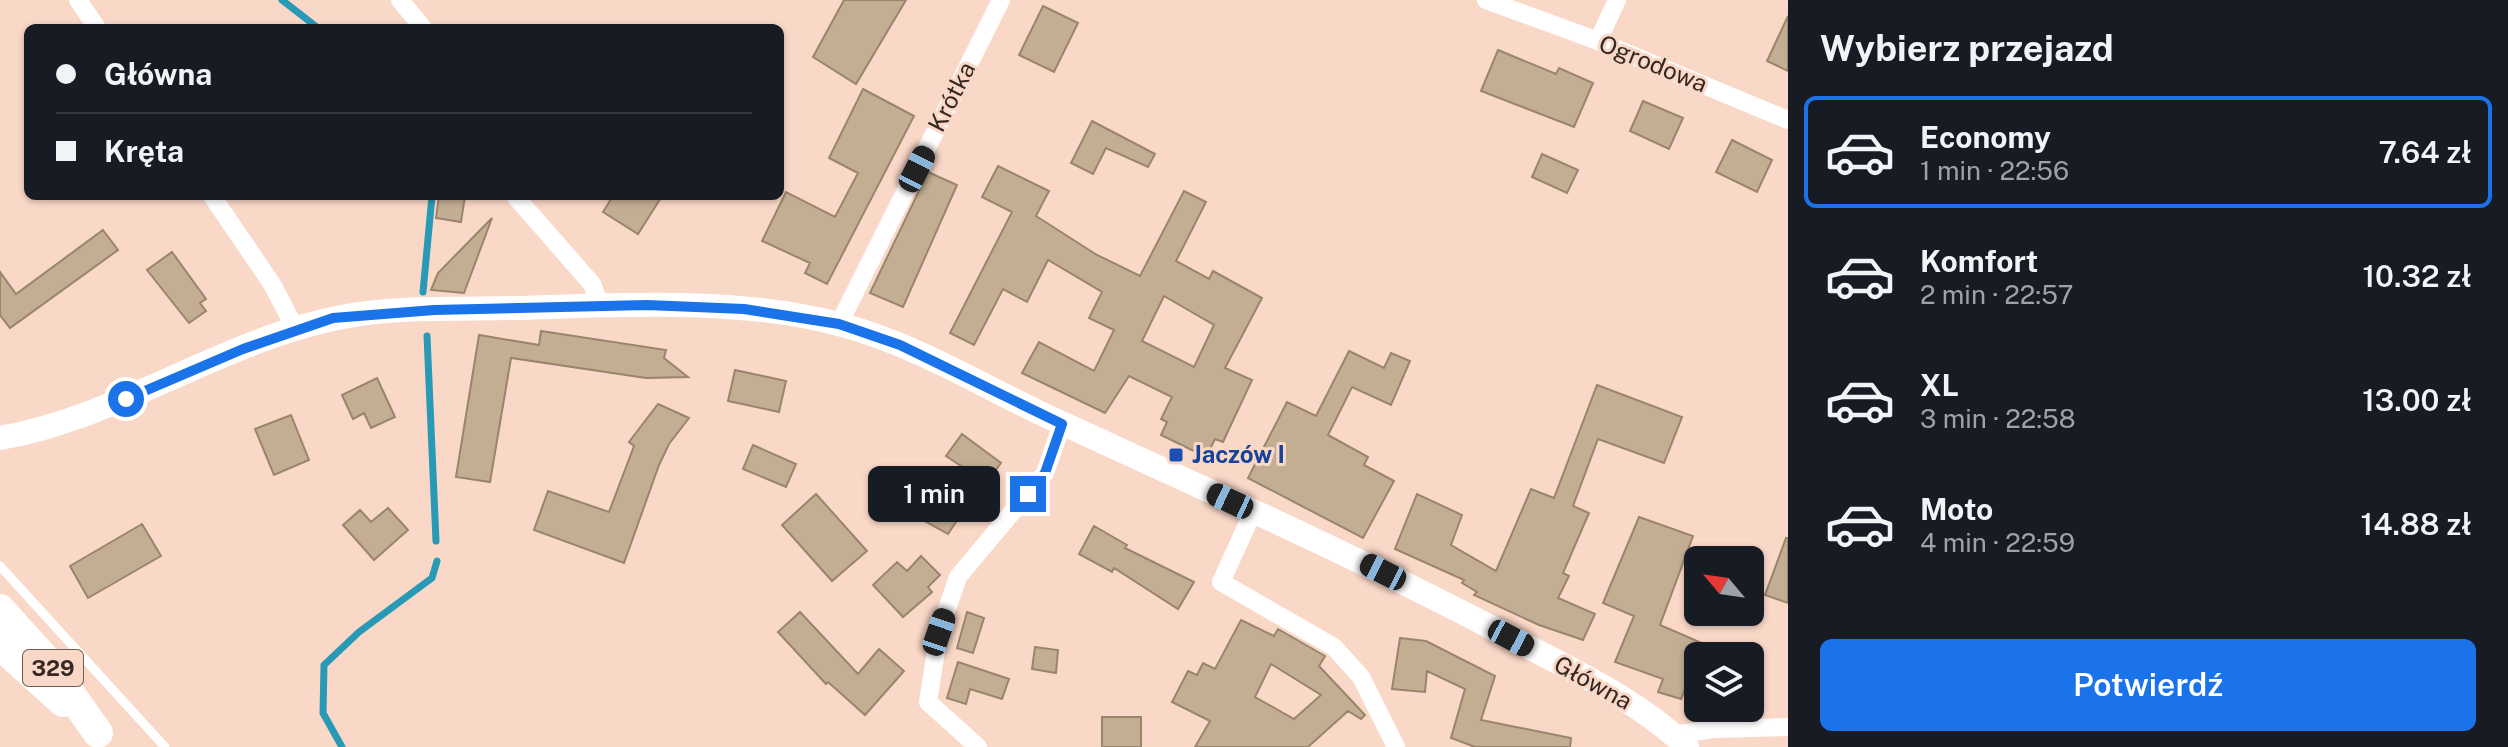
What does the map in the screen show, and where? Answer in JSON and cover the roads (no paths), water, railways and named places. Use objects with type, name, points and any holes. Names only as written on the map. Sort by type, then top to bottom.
[{"type":"main road","name":"329","points":[[0,609],[47,661],[104,740]]},
{"type":"main road","name":"329","points":[[0,645],[104,740]]},
{"type":"street","points":[[78,0],[94,24]]},
{"type":"street","points":[[400,0],[420,24]]},
{"type":"street","name":"Krótka","points":[[839,324],[1001,0]]},
{"type":"street","name":"Ogrodowa","points":[[1486,0],[1519,6],[1788,120]]},
{"type":"street","points":[[1598,41],[1617,0]]},
{"type":"street","points":[[215,200],[272,284],[295,328]]},
{"type":"street","points":[[518,200],[592,284],[600,305]]},
{"type":"street","name":"Główna","points":[[0,438],[65,424],[295,328],[366,313],[600,305],[744,309],[839,324],[900,345],[1062,424],[1358,560],[1578,673],[1647,713],[1681,741]]},
{"type":"street","points":[[978,747],[928,702],[939,632],[958,577],[1045,473],[1062,424]]},
{"type":"street","points":[[1253,512],[1221,582],[1334,647],[1361,677],[1396,747]]},
{"type":"street","points":[[1681,741],[1713,729],[1788,727]]},
{"type":"lane","points":[[0,566],[165,747]]},
{"type":"waterway","points":[[282,0],[313,24]]},
{"type":"waterway","points":[[423,292],[432,200]]},
{"type":"waterway","points":[[427,336],[436,541]]},
{"type":"waterway","points":[[342,747],[323,713],[324,665],[359,632],[432,578],[437,561]]},
{"type":"place","name":"Jaczów I","points":[[1176,455]]}]
